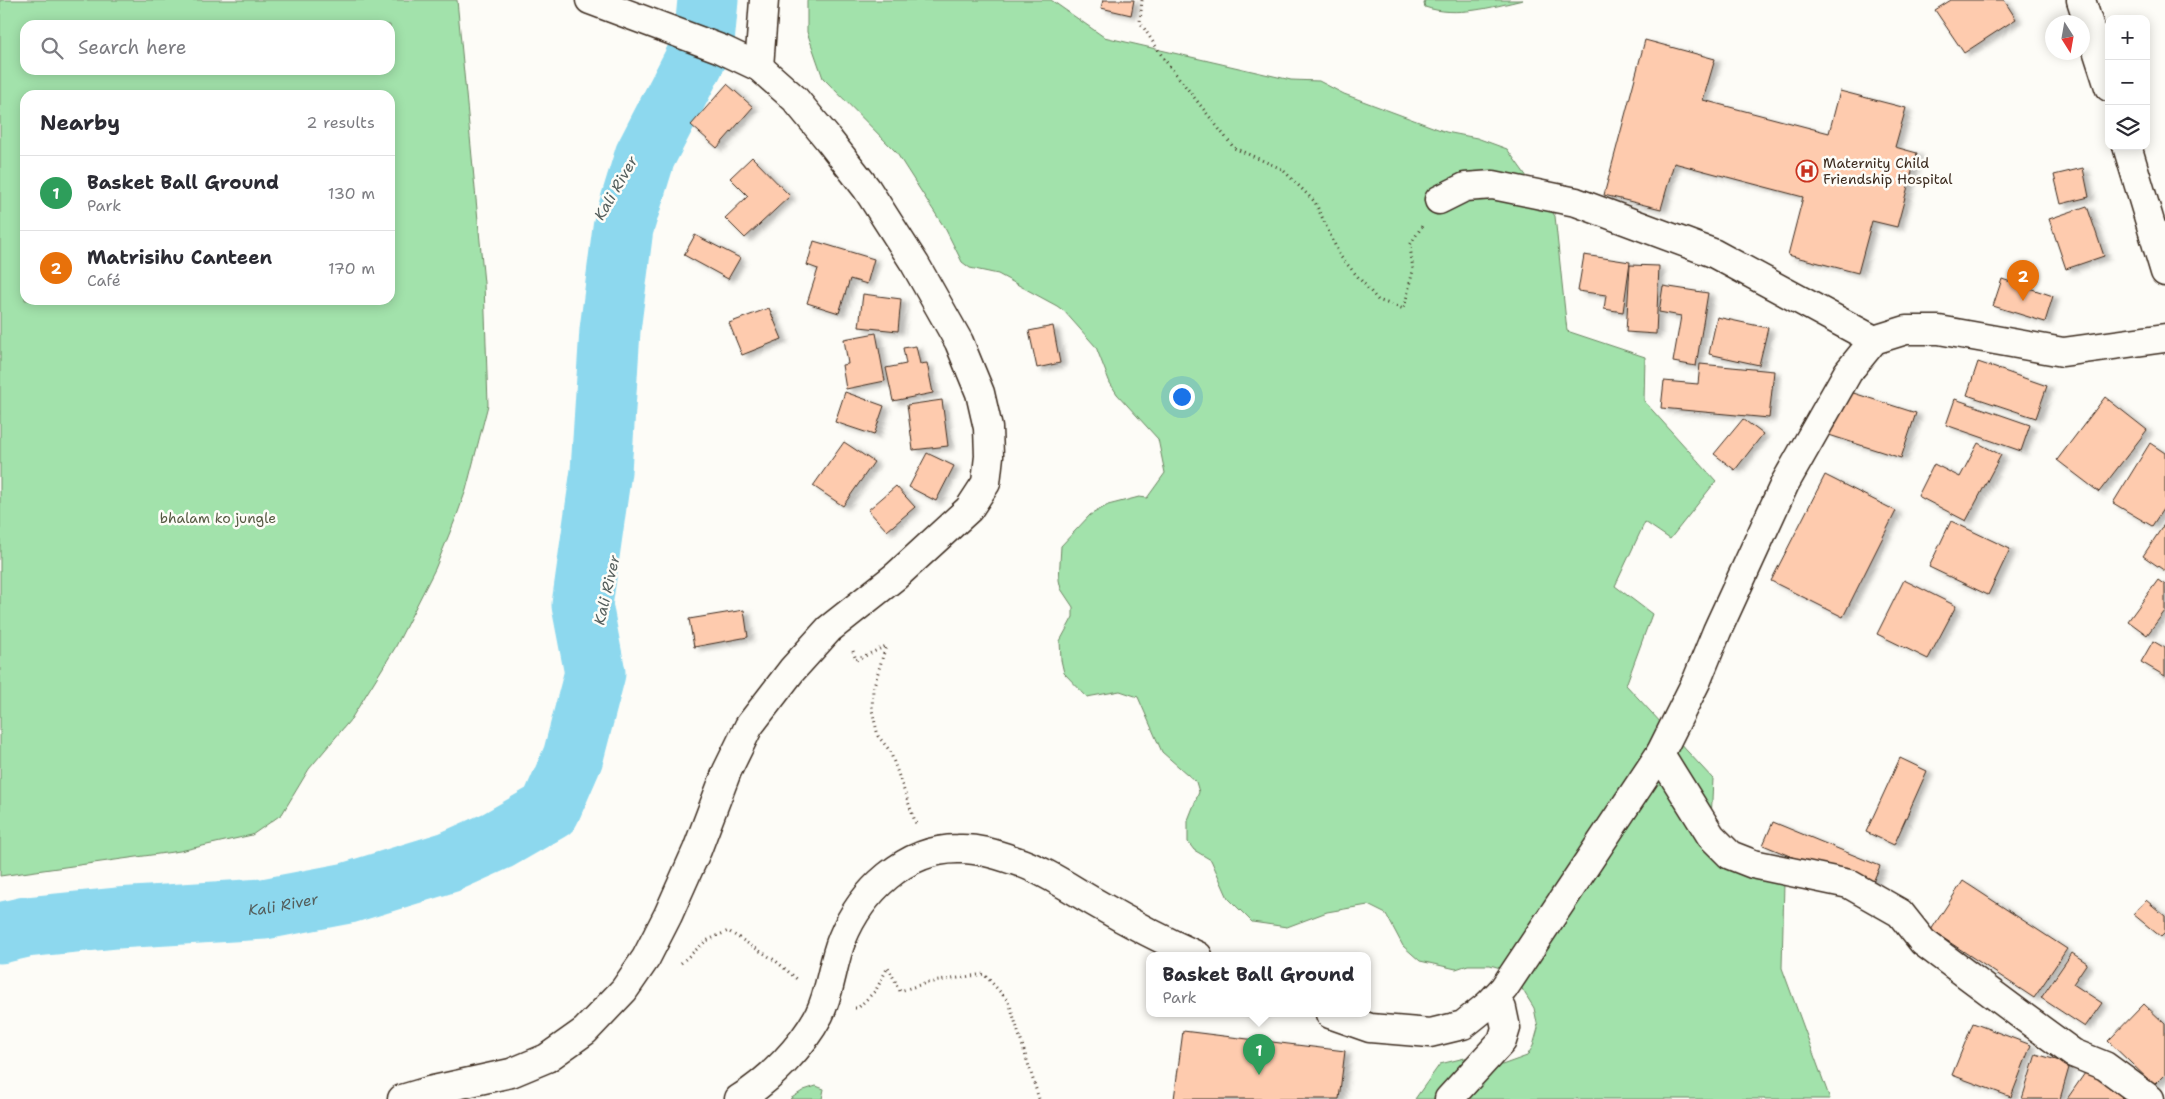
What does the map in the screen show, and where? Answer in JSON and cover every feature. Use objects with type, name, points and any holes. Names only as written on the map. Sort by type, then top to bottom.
[{"type":"main road","points":[[402,1099],[428,1091],[511,1073],[547,1058],[585,1031],[624,990],[646,958],[668,915],[697,850],[727,771],[749,726],[792,670],[829,629],[896,576],[969,509],[986,483],[989,456],[988,428],[980,393],[959,342],[915,264],[867,189],[795,99],[758,67],[721,49],[590,0]]},
{"type":"main road","points":[[758,67],[764,0]]},
{"type":"main road","points":[[2081,0],[2105,75]]},
{"type":"main road","points":[[2128,150],[2165,272]]},
{"type":"main road","points":[[1439,200],[1465,188],[1493,185],[1576,202],[1713,253],[1874,340]]},
{"type":"main road","points":[[1339,1017],[1370,1028],[1430,1033],[1463,1025],[1488,1005],[1514,972],[1660,754],[1697,680],[1717,631],[1785,482],[1848,372],[1874,340],[1906,330],[1939,330],[2063,352],[2165,338]]},
{"type":"main road","points":[[1660,754],[1711,836],[1730,855],[1753,864],[1849,884],[1900,912],[1923,942],[2073,1053],[2105,1066],[2150,1099]]},
{"type":"main road","points":[[739,1099],[751,1092],[778,1068],[818,1016],[828,994],[841,941],[852,917],[869,893],[892,872],[906,863],[941,850],[959,848],[978,850],[1015,861],[1052,878],[1149,934],[1189,952]]},
{"type":"main road","points":[[1448,1099],[1502,1041],[1506,1028],[1502,1010],[1495,1005],[1488,1005]]},
{"type":"path","points":[[1142,0],[1140,22],[1164,59],[1234,148],[1282,169],[1315,202],[1340,256],[1378,300],[1404,309],[1413,270],[1410,245],[1439,200]]},
{"type":"path","points":[[842,618],[856,660],[886,646],[873,689],[872,710],[878,736],[890,751],[926,855]]},
{"type":"path","points":[[680,964],[706,940],[728,931],[776,962],[801,982],[828,994],[845,1005],[858,1008],[876,990],[888,967],[900,991],[926,983],[984,974],[1009,1002],[1039,1099]]},
{"type":"green space","name":"bhalam ko jungle","points":[[0,0],[457,0],[484,283],[488,405],[466,490],[435,569],[395,648],[351,719],[309,769],[282,814],[252,835],[180,851],[0,876]]},
{"type":"green space","points":[[807,0],[1051,0],[1104,37],[1291,80],[1319,81],[1344,94],[1446,132],[1477,138],[1507,149],[1555,216],[1567,331],[1645,357],[1644,401],[1716,481],[1670,539],[1645,522],[1615,586],[1652,614],[1626,685],[1713,779],[1711,821],[1784,882],[1782,968],[1830,1099],[1415,1099],[1440,1064],[1477,1055],[1502,1065],[1527,1056],[1533,1046],[1538,1028],[1534,1008],[1511,971],[1490,965],[1468,965],[1456,969],[1420,961],[1403,946],[1386,914],[1368,905],[1327,912],[1287,927],[1252,922],[1228,898],[1211,860],[1194,850],[1188,842],[1188,820],[1199,792],[1196,782],[1162,752],[1138,697],[1120,691],[1087,697],[1064,673],[1060,641],[1073,617],[1073,607],[1061,589],[1059,580],[1061,546],[1090,515],[1108,505],[1139,497],[1147,498],[1165,473],[1158,439],[1117,394],[1110,383],[1096,347],[1064,311],[998,274],[970,268],[962,262],[946,230],[896,152],[823,78],[807,32]]},
{"type":"green space","points":[[1425,0],[1523,0],[1499,6],[1449,12],[1425,7]]},
{"type":"green space","points":[[816,1086],[824,1089],[822,1099],[790,1099],[804,1090]]},
{"type":"building","points":[[1103,0],[1134,0],[1131,15],[1101,8]]},
{"type":"building","points":[[1951,0],[2004,0],[2016,19],[1964,53],[1935,10]]},
{"type":"building","points":[[1645,40],[1715,59],[1703,100],[1829,133],[1840,91],[1906,108],[1895,147],[1917,153],[1897,227],[1872,221],[1858,273],[1788,255],[1803,197],[1674,163],[1661,209],[1604,195]]},
{"type":"building","points":[[727,84],[753,107],[717,148],[691,125]]},
{"type":"building","points":[[752,157],[790,196],[745,238],[725,218],[748,196],[730,178]]},
{"type":"building","points":[[2083,168],[2089,197],[2061,204],[2054,175]]},
{"type":"building","points":[[2087,206],[2104,256],[2066,269],[2049,219]]},
{"type":"building","points":[[695,235],[740,258],[728,279],[684,255]]},
{"type":"building","points":[[814,241],[874,259],[867,284],[850,279],[839,313],[807,303],[818,269],[807,265]]},
{"type":"building","points":[[1584,255],[1630,262],[1623,312],[1604,309],[1606,295],[1578,291]]},
{"type":"building","points":[[1630,265],[1659,266],[1656,334],[1626,332]]},
{"type":"building","points":[[2002,279],[2053,296],[2045,322],[1993,306]]},
{"type":"building","points":[[1663,286],[1708,293],[1696,366],[1673,362],[1681,316],[1659,312]]},
{"type":"building","points":[[863,294],[901,299],[898,331],[859,327]]},
{"type":"building","points":[[769,308],[782,339],[742,355],[729,323]]},
{"type":"building","points":[[1717,317],[1768,328],[1759,365],[1709,354]]},
{"type":"building","points":[[1053,326],[1060,363],[1037,368],[1029,331]]},
{"type":"building","points":[[876,333],[885,381],[846,389],[842,365],[848,364],[844,339]]},
{"type":"building","points":[[916,346],[920,364],[927,363],[933,393],[893,401],[886,368],[906,364],[903,348]]},
{"type":"building","points":[[1978,362],[2047,386],[2036,418],[1967,395]]},
{"type":"building","points":[[1700,364],[1774,371],[1769,418],[1661,408],[1664,381],[1698,384]]},
{"type":"building","points":[[1844,390],[1916,413],[1901,458],[1829,435]]},
{"type":"building","points":[[845,392],[884,406],[874,435],[835,422]]},
{"type":"building","points":[[2105,397],[2147,430],[2099,492],[2057,460]]},
{"type":"building","points":[[1955,399],[2030,425],[2021,451],[1946,425]]},
{"type":"building","points":[[942,400],[948,446],[913,450],[907,405]]},
{"type":"building","points":[[1743,419],[1763,434],[1735,470],[1714,454]]},
{"type":"building","points":[[844,442],[874,462],[843,506],[813,486]]},
{"type":"building","points":[[1978,443],[2001,455],[1966,521],[1918,496],[1934,464],[1960,477]]},
{"type":"building","points":[[2150,443],[2165,453],[2165,506],[2152,526],[2113,503]]},
{"type":"building","points":[[927,453],[954,466],[936,501],[909,487]]},
{"type":"building","points":[[1825,475],[1896,511],[1843,617],[1771,581]]},
{"type":"building","points":[[896,486],[915,507],[887,531],[868,510]]},
{"type":"building","points":[[1951,521],[2010,549],[1988,595],[1929,567]]},
{"type":"building","points":[[2165,523],[2165,571],[2143,556]]},
{"type":"building","points":[[1904,580],[1956,606],[1928,659],[1877,634]]},
{"type":"building","points":[[2158,580],[2165,585],[2165,611],[2147,635],[2128,621]]},
{"type":"building","points":[[744,610],[748,637],[694,647],[689,619]]},
{"type":"building","points":[[2153,641],[2165,648],[2165,676],[2141,662]]},
{"type":"building","points":[[1900,758],[1927,771],[1894,845],[1866,832]]},
{"type":"building","points":[[1773,822],[1880,866],[1870,889],[1763,845]]},
{"type":"building","points":[[1963,881],[2067,949],[2034,998],[1931,930]]},
{"type":"building","points":[[2146,900],[2165,916],[2165,933],[2161,937],[2133,914]]},
{"type":"building","points":[[2072,953],[2087,963],[2073,984],[2102,1003],[2085,1027],[2041,998]]},
{"type":"building","points":[[2144,1004],[2165,1024],[2165,1074],[2154,1085],[2108,1041]]},
{"type":"building","points":[[1973,1023],[2031,1045],[2011,1097],[1952,1075]]},
{"type":"building","points":[[1183,1031],[1345,1051],[1339,1099],[1174,1099]]},
{"type":"building","points":[[2036,1054],[2070,1064],[2060,1099],[2022,1099]]},
{"type":"building","points":[[2087,1070],[2129,1099],[2067,1099]]},
{"type":"waterway","name":"Kali River","points":[[0,933],[26,927],[117,918],[264,909],[348,893],[449,862],[498,840],[550,810],[573,757],[595,673],[582,605],[601,471],[610,330],[623,228],[645,156],[704,42],[708,0]]},
{"type":"place","name":"Maternity Child Friendship Hospital","points":[[1807,171]]},
{"type":"place","name":"Matrisihu Canteen","points":[[2023,301]]},
{"type":"place","name":"Basket Ball Ground","points":[[1259,1075]]}]
